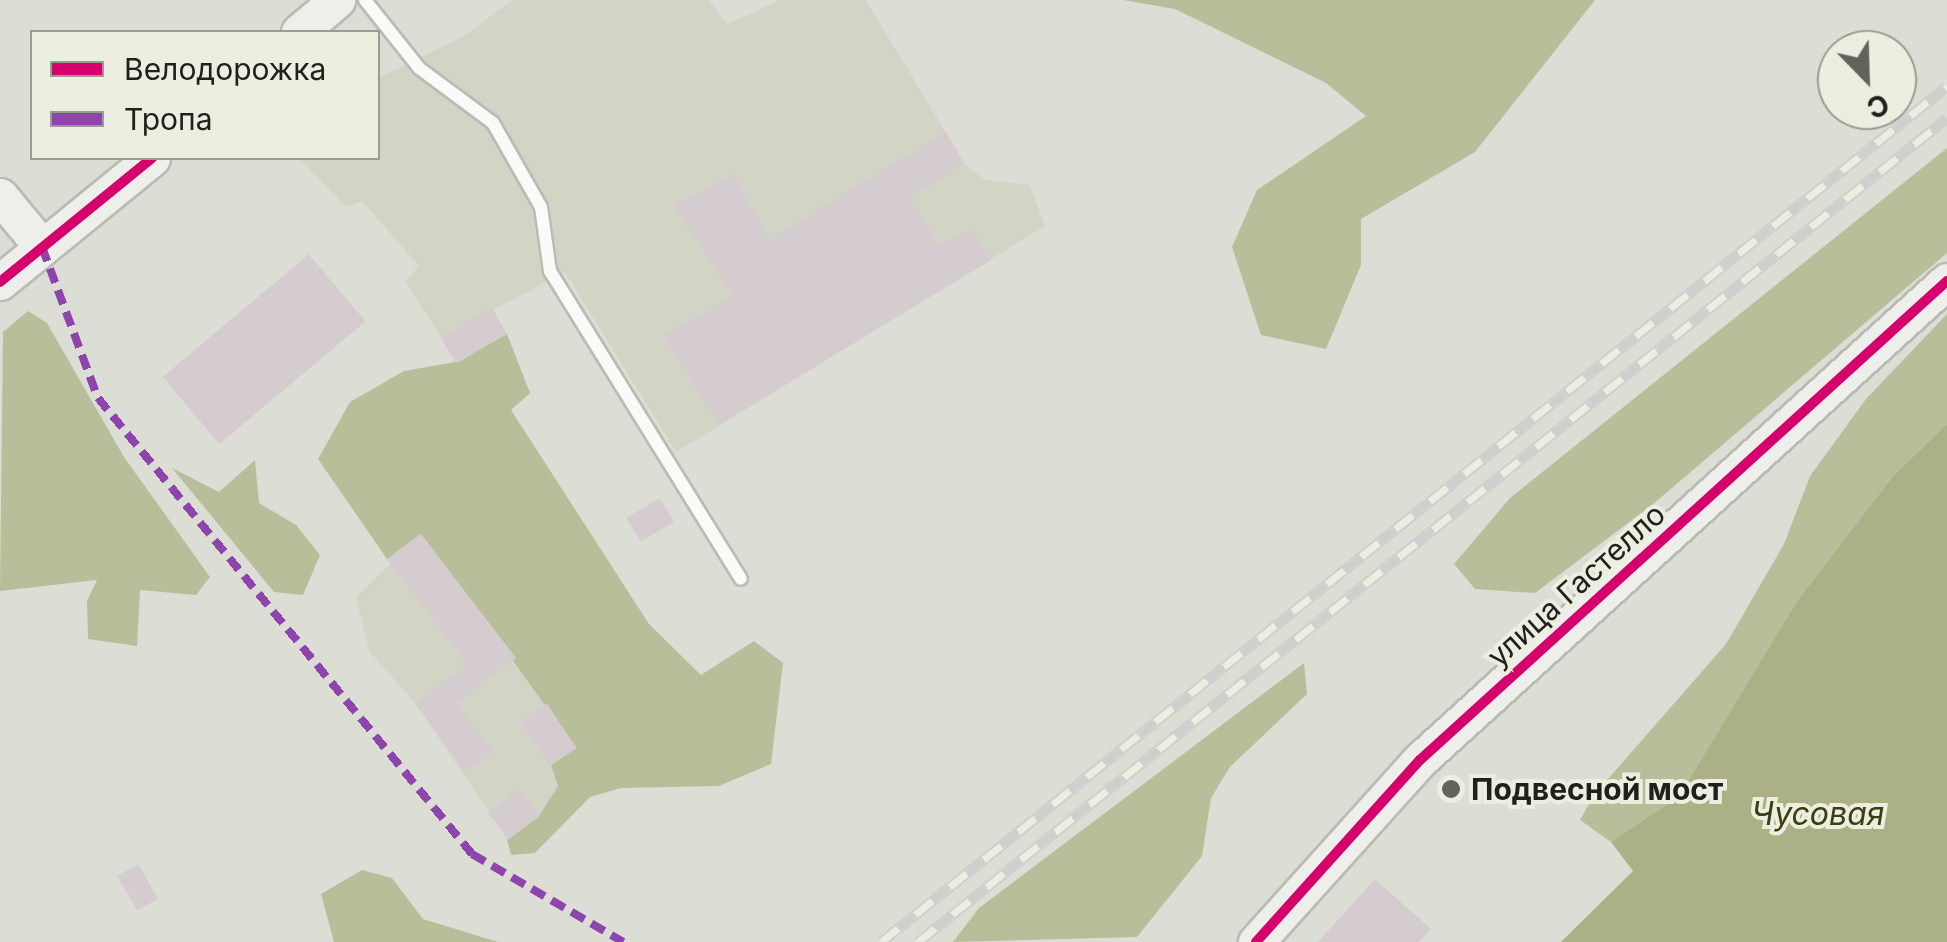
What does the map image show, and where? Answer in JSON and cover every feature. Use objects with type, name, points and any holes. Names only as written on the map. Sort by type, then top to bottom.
[{"type":"street","points":[[300,30],[337,0]]},
{"type":"street","points":[[0,282],[150,160]]},
{"type":"street","points":[[0,196],[42,247]]},
{"type":"street","name":"улица Гастелло","points":[[1256,942],[1420,760],[1947,281]]},
{"type":"lane","points":[[365,0],[419,68],[493,123],[541,207],[550,271],[741,579]]},
{"type":"shaded area","points":[[512,0],[709,0],[728,24],[780,0],[866,0],[965,164],[985,180],[1030,185],[1045,226],[676,452],[565,272],[441,337],[405,281],[419,266],[362,201],[346,207],[301,160],[380,160],[380,77],[464,36]]},
{"type":"shaded area","points":[[1123,0],[1595,0],[1475,152],[1361,219],[1361,265],[1326,349],[1261,335],[1232,247],[1257,190],[1366,116],[1326,83],[1175,9]]},
{"type":"shaded area","points":[[1947,148],[1947,253],[1652,505],[1535,593],[1475,589],[1454,564],[1510,498]]},
{"type":"shaded area","points":[[28,311],[47,323],[124,457],[210,577],[196,595],[140,590],[137,646],[88,639],[87,601],[97,580],[0,591],[3,332]]},
{"type":"shaded area","points":[[1947,314],[1947,424],[1893,476],[1797,601],[1679,796],[1611,842],[1580,820],[1594,795],[1726,644],[1784,544],[1810,476],[1866,399]]},
{"type":"shaded area","points":[[507,334],[530,393],[511,410],[649,624],[701,675],[754,641],[783,663],[771,764],[719,786],[621,788],[590,797],[535,853],[511,855],[507,839],[539,816],[558,786],[551,765],[576,748],[421,534],[387,559],[318,459],[350,402],[404,371],[455,362]]},
{"type":"shaded area","points":[[255,460],[259,503],[296,525],[320,555],[303,595],[274,592],[172,468],[219,492]]},
{"type":"shaded area","points":[[421,534],[547,704],[558,786],[539,816],[507,839],[415,703],[369,651],[356,597]]},
{"type":"shaded area","points":[[1304,663],[1307,694],[1230,767],[1211,798],[1202,856],[1137,937],[953,942],[979,908]]},
{"type":"shaded area","points":[[362,870],[392,878],[423,919],[498,942],[334,942],[321,894]]},
{"type":"water","name":"Чусовая","points":[[1947,424],[1947,942],[1561,942],[1633,871],[1611,842],[1679,796],[1797,601],[1893,476]]},
{"type":"building","points":[[945,132],[965,164],[910,197],[940,246],[971,228],[991,260],[719,425],[663,335],[733,296],[674,206],[734,174],[769,240]]},
{"type":"building","points":[[309,254],[366,321],[219,444],[163,377]]},
{"type":"building","points":[[492,308],[507,334],[456,363],[441,338]]},
{"type":"building","points":[[660,498],[674,522],[640,542],[626,518]]},
{"type":"building","points":[[421,534],[516,658],[457,703],[493,751],[465,772],[415,703],[468,664],[387,559]]},
{"type":"building","points":[[547,704],[577,748],[550,766],[520,722]]},
{"type":"building","points":[[519,789],[539,816],[508,840],[488,812]]},
{"type":"building","points":[[138,864],[158,899],[137,911],[117,876]]},
{"type":"building","points":[[1375,879],[1431,929],[1419,942],[1318,942]]},
{"type":"railway","points":[[881,942],[1947,86]]},
{"type":"railway","points":[[918,942],[1947,118]]},
{"type":"marked path","points":[[42,247],[98,398],[472,854],[623,942]]},
{"type":"cycle path","points":[[0,282],[150,160]]},
{"type":"cycle path","points":[[1256,942],[1420,760],[1947,281]]},
{"type":"place","name":"Подвесной мост","points":[[1451,789]]}]
